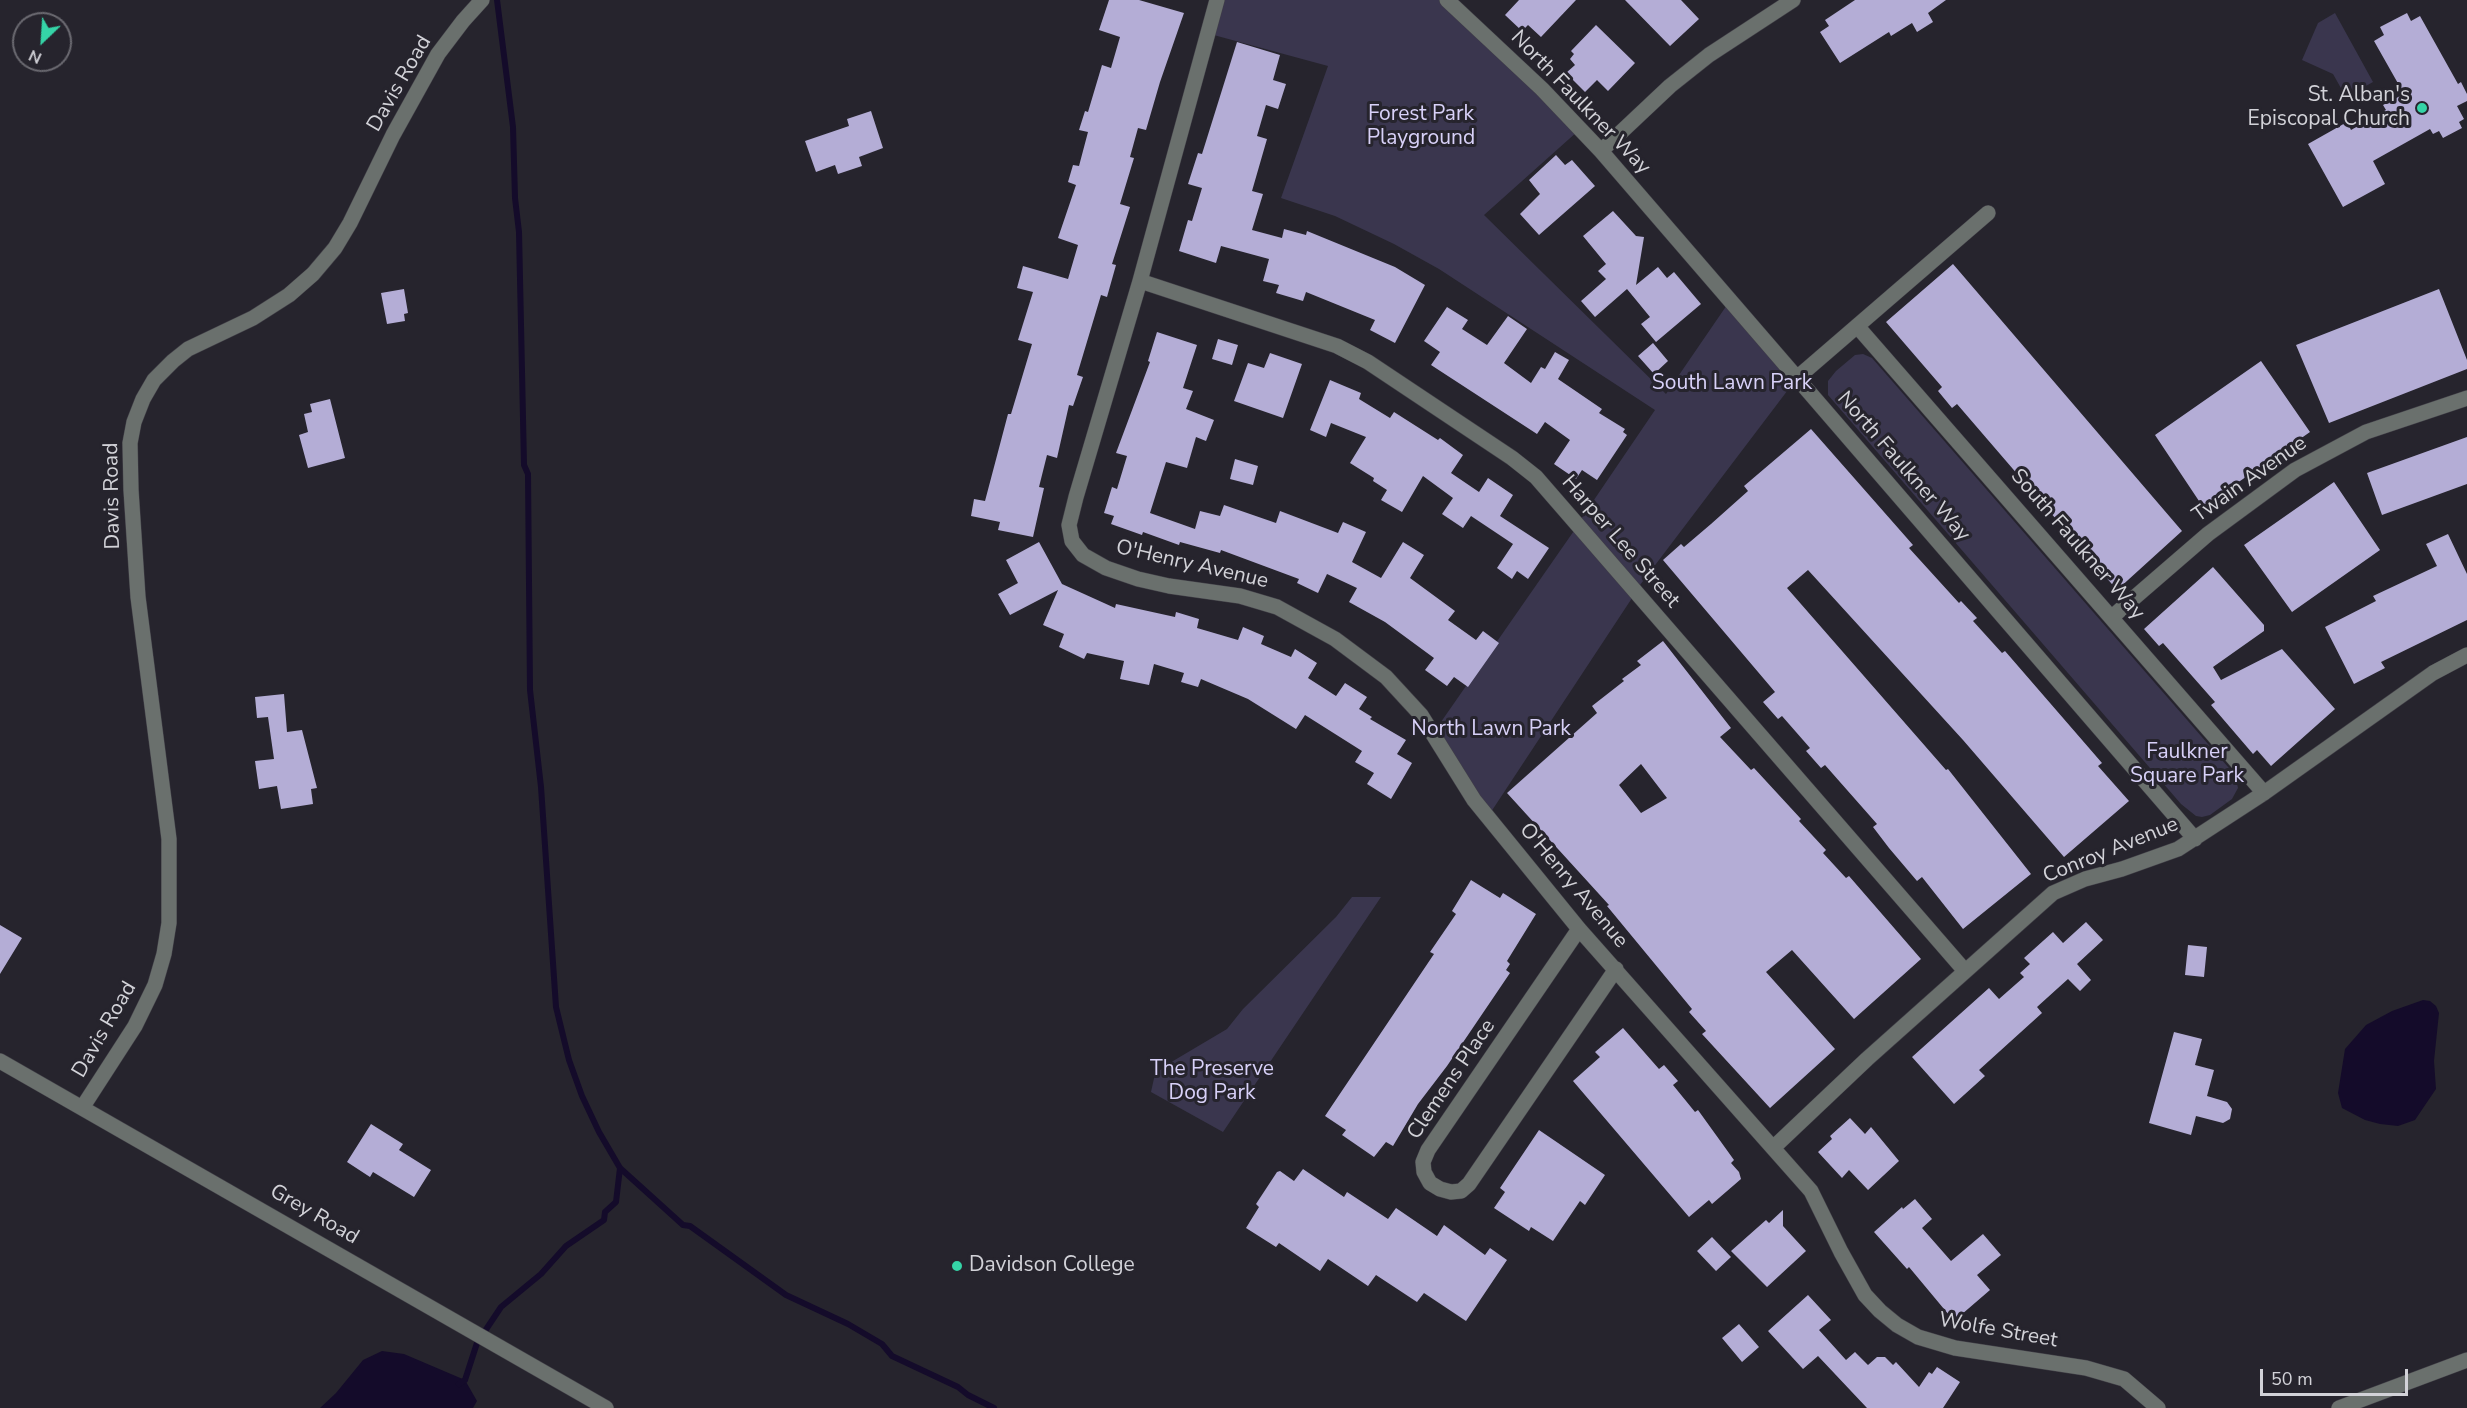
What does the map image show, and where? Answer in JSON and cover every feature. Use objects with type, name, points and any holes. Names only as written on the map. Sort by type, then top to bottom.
[{"type":"street","name":"Davis Road","points":[[82,1108],[135,1026],[150,995],[164,954],[170,923],[169,839],[138,597],[132,514],[130,454],[134,422],[154,380],[173,361],[188,349],[253,318],[289,296],[313,274],[335,248],[350,224],[393,135],[438,54],[482,0]]},
{"type":"street","name":"O'Henry Avenue","points":[[1217,0],[1140,281],[1076,497],[1069,525],[1072,542],[1083,555],[1106,568],[1127,575],[1169,586],[1240,596],[1277,607],[1363,657],[1404,693],[1421,715],[1474,800],[1579,929],[1773,1148]]},
{"type":"street","name":"North Faulkner Way","points":[[1447,0],[1542,89],[1600,151],[1798,377],[2195,839]]},
{"type":"street","points":[[1600,151],[1670,86],[1709,55],[1793,0]]},
{"type":"street","points":[[1798,377],[1988,213]]},
{"type":"street","name":"Harper Lee Street","points":[[1140,281],[1336,346],[1368,362],[1512,458],[1536,477],[1965,971]]},
{"type":"street","name":"South Faulkner Way","points":[[1857,326],[2264,793]]},
{"type":"street","name":"Twain Avenue","points":[[2112,617],[2208,534],[2295,470],[2366,432],[2467,398]]},
{"type":"street","name":"Conroy Avenue","points":[[1773,1148],[2053,893],[2085,879],[2169,852],[2195,839],[2433,673],[2467,655]]},
{"type":"street","name":"Clemens Place","points":[[1579,929],[1428,1150],[1423,1162],[1424,1172],[1430,1183],[1451,1192],[1461,1191],[1469,1184],[1616,969]]},
{"type":"street","name":"Grey Road","points":[[0,1061],[606,1408]]},
{"type":"street","name":"Wolfe Street","points":[[1773,1148],[1811,1191],[1865,1294],[1897,1325],[1918,1337],[1955,1348],[2086,1368],[2124,1379],[2158,1408]]},
{"type":"street","points":[[2339,1408],[2467,1360]]},
{"type":"green space","name":"Forest Park Playground","points":[[1219,0],[1444,0],[1578,131],[1484,215],[1666,394],[1729,302],[1797,378],[1637,589],[1579,522],[1655,410],[1439,269],[1394,244],[1335,216],[1281,198],[1328,66],[1210,34]]},
{"type":"green space","points":[[2335,13],[2373,82],[2346,97],[2333,74],[2302,60],[2318,23]]},
{"type":"green space","name":"Faulkner Square Park","points":[[1863,354],[1872,358],[2235,775],[2238,788],[2232,799],[2210,815],[2202,817],[2196,816],[2181,804],[1828,395],[1828,381],[1836,371],[1855,355]]},
{"type":"green space","name":"North Lawn Park","points":[[1578,525],[1636,592],[1489,815],[1434,732]]},
{"type":"green space","name":"The Preserve Dog Park","points":[[1352,897],[1381,897],[1223,1132],[1151,1092],[1155,1074],[1227,1029],[1243,1009],[1336,917]]},
{"type":"shaded area","points":[[2423,1000],[2430,1001],[2439,1013],[2434,1061],[2436,1089],[2415,1120],[2398,1126],[2380,1124],[2365,1120],[2342,1108],[2338,1093],[2345,1049],[2366,1025],[2392,1011]]},
{"type":"shaded area","points":[[382,1351],[404,1354],[465,1380],[477,1401],[473,1408],[320,1408],[336,1393],[363,1360]]},
{"type":"building","points":[[1109,0],[1139,0],[1184,13],[1146,130],[1138,128],[1130,157],[1134,158],[1120,204],[1130,207],[1112,264],[1116,265],[1107,297],[1101,295],[1077,375],[1083,377],[1073,406],[1069,405],[1057,458],[1047,455],[1039,487],[1044,488],[1033,537],[998,530],[1000,522],[971,516],[974,499],[985,501],[1008,414],[1011,414],[1032,344],[1018,340],[1033,292],[1017,288],[1023,266],[1068,279],[1078,245],[1058,238],[1076,185],[1068,182],[1073,165],[1079,166],[1088,132],[1079,130],[1085,111],[1088,112],[1102,65],[1111,68],[1120,37],[1099,30]]},
{"type":"building","points":[[1519,0],[1576,0],[1541,37],[1528,25],[1522,31],[1505,15]]},
{"type":"building","points":[[1625,0],[1681,0],[1699,19],[1670,46]]},
{"type":"building","points":[[1855,0],[1946,0],[1928,13],[1933,22],[1917,32],[1912,23],[1891,36],[1889,32],[1840,63],[1820,32],[1829,26],[1825,20]]},
{"type":"building","name":"St. Alban's Episcopal Church","points":[[2407,13],[2411,21],[2420,16],[2458,84],[2461,82],[2467,94],[2467,101],[2457,106],[2464,119],[2459,122],[2462,128],[2443,138],[2439,131],[2433,134],[2430,129],[2373,161],[2385,184],[2343,207],[2308,144],[2347,122],[2351,130],[2386,110],[2383,105],[2404,94],[2374,41],[2384,35],[2380,27]]},
{"type":"building","points":[[1596,25],[1635,63],[1608,91],[1597,80],[1585,92],[1566,73],[1575,65],[1570,59],[1574,54],[1571,51]]},
{"type":"building","points":[[1237,42],[1280,55],[1273,80],[1286,84],[1278,109],[1266,105],[1257,136],[1267,139],[1252,191],[1263,194],[1252,230],[1282,238],[1284,229],[1306,235],[1307,231],[1395,267],[1425,285],[1395,343],[1370,330],[1375,320],[1306,292],[1303,301],[1276,293],[1279,285],[1263,281],[1269,259],[1221,246],[1216,263],[1179,251],[1188,220],[1192,221],[1202,188],[1188,184],[1198,153],[1202,154]]},
{"type":"building","points":[[871,111],[883,148],[859,157],[862,166],[838,174],[835,165],[816,172],[805,141],[849,126],[847,119]]},
{"type":"building","points":[[1556,155],[1565,165],[1572,160],[1595,186],[1539,235],[1520,214],[1540,194],[1529,180]]},
{"type":"building","points":[[1613,211],[1636,236],[1644,237],[1636,285],[1658,267],[1667,278],[1674,272],[1701,304],[1656,342],[1641,324],[1650,317],[1627,289],[1595,317],[1581,301],[1606,279],[1598,271],[1606,264],[1583,236]]},
{"type":"building","points":[[1953,264],[2182,531],[2117,590],[1957,404],[1952,408],[1938,391],[1942,387],[1886,322]]},
{"type":"building","points":[[404,289],[408,313],[404,314],[405,321],[387,324],[381,293]]},
{"type":"building","points":[[2439,289],[2467,360],[2467,369],[2329,423],[2296,345]]},
{"type":"building","points":[[1447,307],[1468,320],[1462,329],[1487,345],[1508,316],[1527,329],[1504,363],[1531,383],[1541,367],[1545,369],[1555,352],[1569,360],[1558,379],[1602,409],[1599,413],[1625,429],[1623,432],[1627,435],[1597,480],[1582,470],[1576,479],[1554,464],[1570,440],[1545,422],[1537,434],[1431,365],[1440,352],[1424,341]]},
{"type":"building","points":[[1157,332],[1197,345],[1183,388],[1193,391],[1186,409],[1214,420],[1206,441],[1196,437],[1187,468],[1166,462],[1150,513],[1195,529],[1200,511],[1220,516],[1224,505],[1276,523],[1280,511],[1338,533],[1343,522],[1366,532],[1352,562],[1381,578],[1403,542],[1424,555],[1410,578],[1455,611],[1448,620],[1476,640],[1483,631],[1499,643],[1468,687],[1454,677],[1447,686],[1425,670],[1434,658],[1385,622],[1349,602],[1357,588],[1327,574],[1318,593],[1297,583],[1299,579],[1221,550],[1220,553],[1180,542],[1179,545],[1111,524],[1114,516],[1104,513],[1112,487],[1117,489],[1127,456],[1116,453],[1150,362],[1148,361]]},
{"type":"building","points":[[1218,339],[1238,345],[1232,365],[1212,359]]},
{"type":"building","points":[[1653,343],[1668,361],[1654,374],[1638,356]]},
{"type":"building","points":[[1270,353],[1302,364],[1283,418],[1234,401],[1248,363],[1264,368]]},
{"type":"building","points":[[2261,361],[2310,432],[2203,507],[2155,435]]},
{"type":"building","points":[[1330,380],[1361,393],[1359,399],[1390,418],[1394,412],[1438,440],[1440,438],[1463,455],[1451,473],[1479,492],[1488,478],[1513,495],[1500,516],[1549,548],[1528,579],[1517,571],[1512,579],[1497,568],[1513,544],[1471,516],[1463,528],[1442,514],[1453,498],[1423,476],[1402,512],[1381,500],[1387,490],[1373,481],[1374,478],[1350,463],[1366,437],[1331,423],[1326,437],[1310,430]]},
{"type":"building","points":[[330,399],[345,458],[308,468],[299,435],[308,432],[304,414],[312,412],[310,404]]},
{"type":"building","points":[[1811,429],[1913,545],[1909,548],[1959,603],[1961,601],[1977,618],[1973,621],[2002,653],[2005,651],[2102,763],[2098,766],[2129,801],[2064,857],[1963,740],[1808,570],[1787,588],[1946,770],[1948,769],[2031,874],[1963,929],[1922,877],[1917,881],[1889,848],[1873,827],[1877,824],[1825,765],[1821,768],[1806,751],[1810,748],[1782,716],[1778,719],[1763,702],[1775,692],[1663,560],[1681,544],[1684,547],[1711,524],[1748,491],[1744,486]]},
{"type":"building","points":[[2467,437],[2467,484],[2382,515],[2367,473]]},
{"type":"building","points":[[1235,459],[1258,466],[1253,485],[1230,479]]},
{"type":"building","points":[[2334,482],[2380,550],[2292,612],[2244,545]]},
{"type":"building","points":[[2448,534],[2467,574],[2467,620],[2381,662],[2385,668],[2354,684],[2325,627],[2376,601],[2373,596],[2437,566],[2426,544]]},
{"type":"building","points":[[1039,542],[1062,584],[1115,608],[1116,604],[1175,617],[1176,612],[1199,619],[1197,628],[1238,640],[1243,627],[1264,636],[1261,644],[1291,657],[1295,649],[1317,663],[1308,678],[1336,696],[1345,683],[1367,697],[1359,709],[1372,717],[1370,719],[1406,740],[1397,754],[1412,763],[1391,799],[1367,784],[1374,773],[1355,762],[1362,751],[1305,715],[1296,729],[1248,699],[1201,679],[1198,687],[1181,682],[1184,673],[1154,664],[1149,685],[1120,679],[1124,661],[1087,653],[1084,659],[1059,647],[1064,634],[1043,625],[1058,590],[1010,615],[998,594],[1018,583],[1006,560]]},
{"type":"building","points":[[2213,567],[2264,625],[2264,631],[2213,667],[2221,680],[2282,649],[2335,709],[2271,766],[2257,750],[2253,754],[2211,705],[2215,702],[2163,643],[2159,646],[2144,629]]},
{"type":"building","points":[[1663,641],[1731,728],[1720,737],[1751,770],[1754,768],[1801,819],[1799,821],[1826,850],[1823,853],[1846,878],[1849,876],[1921,959],[1854,1019],[1792,950],[1766,972],[1835,1049],[1770,1108],[1702,1034],[1706,1031],[1689,1012],[1692,1009],[1607,906],[1609,905],[1507,793],[1597,713],[1592,706],[1641,665],[1637,661]],"holes":[[[1641,764],[1667,798],[1641,813],[1619,785]]]},
{"type":"building","points":[[284,694],[287,732],[302,730],[317,788],[311,789],[313,804],[281,809],[277,786],[259,789],[255,761],[274,759],[268,717],[257,718],[255,697]]},
{"type":"building","points":[[1471,880],[1500,898],[1503,893],[1536,914],[1507,961],[1510,964],[1506,970],[1510,973],[1447,1066],[1418,1104],[1393,1146],[1386,1142],[1374,1157],[1342,1135],[1346,1130],[1325,1116],[1434,954],[1430,952],[1456,914],[1452,911]]},
{"type":"building","points":[[2086,922],[2103,940],[2077,964],[2091,980],[2080,991],[2068,979],[2037,1007],[2042,1013],[1979,1070],[1985,1076],[1954,1104],[1912,1057],[1989,988],[1999,999],[2024,977],[2020,973],[2030,964],[2024,958],[2053,932],[2063,943]]},
{"type":"building","points":[[0,925],[22,938],[0,974]]},
{"type":"building","points":[[2188,945],[2207,947],[2204,977],[2185,975]]},
{"type":"building","points":[[1623,1028],[1659,1069],[1664,1065],[1678,1081],[1673,1085],[1695,1112],[1698,1110],[1734,1160],[1731,1163],[1739,1172],[1741,1179],[1712,1204],[1709,1200],[1689,1217],[1573,1081],[1600,1057],[1595,1052]]},
{"type":"building","points":[[2174,1032],[2202,1039],[2195,1065],[2214,1070],[2207,1096],[2227,1102],[2232,1109],[2230,1119],[2223,1123],[2196,1116],[2191,1135],[2149,1123]]},
{"type":"building","points":[[1850,1118],[1865,1134],[1871,1127],[1899,1161],[1868,1190],[1849,1170],[1842,1178],[1818,1152],[1832,1139],[1830,1136]]},
{"type":"building","points":[[371,1124],[403,1144],[399,1150],[431,1170],[414,1197],[373,1172],[370,1177],[347,1162]]},
{"type":"building","points":[[1539,1130],[1605,1175],[1585,1205],[1580,1201],[1553,1241],[1531,1227],[1529,1231],[1494,1208],[1505,1192],[1500,1188]]},
{"type":"building","points":[[1303,1169],[1344,1197],[1347,1192],[1388,1219],[1396,1208],[1437,1236],[1444,1225],[1485,1255],[1490,1248],[1507,1260],[1466,1321],[1424,1293],[1417,1302],[1376,1275],[1368,1286],[1328,1259],[1320,1271],[1279,1243],[1276,1247],[1246,1228],[1259,1207],[1256,1204],[1277,1172],[1280,1171],[1294,1181]]},
{"type":"building","points":[[1915,1199],[1932,1219],[1922,1228],[1951,1261],[1983,1234],[2001,1255],[1977,1275],[1990,1290],[1954,1321],[1909,1267],[1907,1269],[1874,1232],[1902,1207],[1903,1209]]},
{"type":"building","points":[[1783,1210],[1783,1226],[1806,1251],[1767,1287],[1731,1251],[1766,1220],[1769,1223]]},
{"type":"building","points":[[1712,1237],[1731,1257],[1716,1271],[1697,1251]]},
{"type":"building","points":[[1808,1295],[1831,1320],[1819,1330],[1846,1360],[1855,1352],[1868,1365],[1877,1357],[1885,1357],[1893,1365],[1896,1362],[1919,1387],[1929,1372],[1932,1374],[1937,1367],[1960,1382],[1943,1408],[1867,1408],[1818,1356],[1803,1369],[1768,1331]]},
{"type":"building","points":[[1739,1324],[1759,1347],[1742,1362],[1722,1338]]},
{"type":"waterway","points":[[497,0],[513,127],[515,198],[519,232],[524,465],[528,474],[530,690],[541,787],[556,1007],[569,1060],[582,1096],[620,1168],[683,1225],[690,1226],[786,1295],[848,1324],[882,1344],[892,1356],[958,1387],[968,1395],[994,1408]]},
{"type":"waterway","points":[[459,1384],[465,1380],[477,1343],[501,1307],[541,1274],[566,1246],[604,1220],[605,1212],[616,1202],[620,1168]]},
{"type":"place","name":"St. Alban's Episcopal Church","points":[[2422,108]]},
{"type":"place","name":"Davidson College","points":[[957,1266]]},
{"type":"park label","name":"South Lawn Park","points":[[1732,384]]}]
